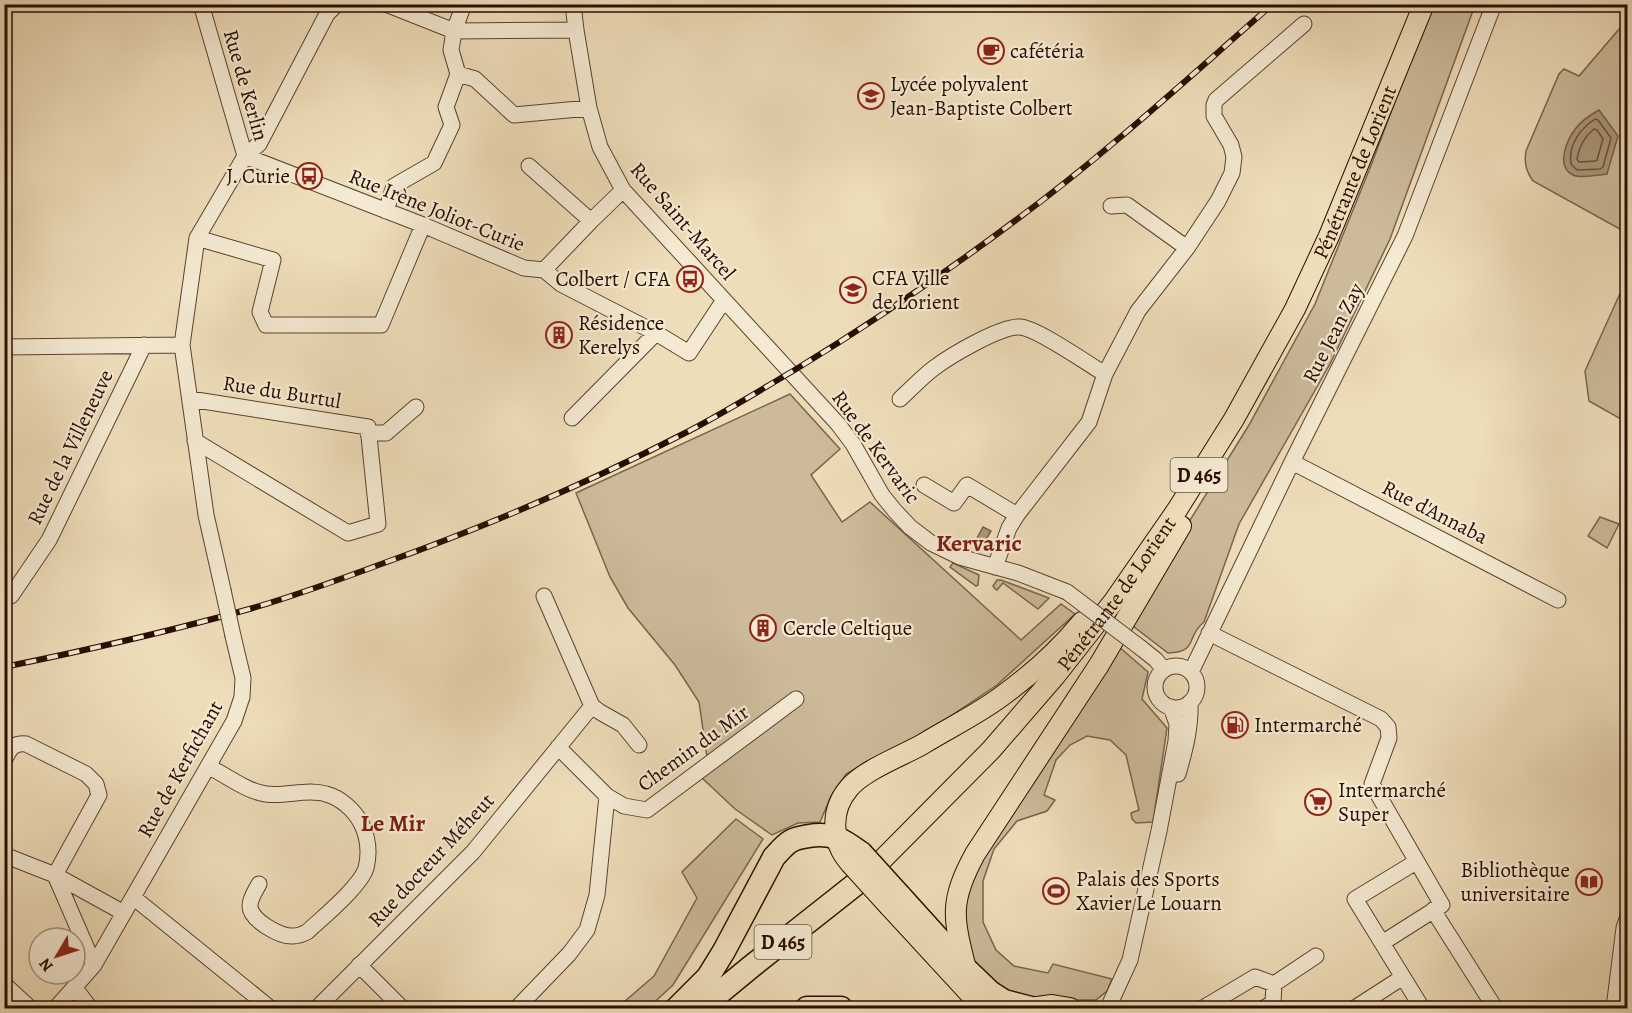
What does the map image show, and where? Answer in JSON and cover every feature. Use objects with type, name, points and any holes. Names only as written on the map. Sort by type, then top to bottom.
[{"type":"highway","points":[[677,1008],[708,976],[724,951],[774,857],[791,841],[822,834],[844,841],[859,864],[990,992],[1004,1001],[1030,1008]]},
{"type":"highway","name":"Pénétrante de Lorient","points":[[701,1008],[752,966],[859,864]]},
{"type":"highway","name":"Pénétrante de Lorient","points":[[722,1008],[859,864]]},
{"type":"highway","points":[[807,1008],[841,1008]]},
{"type":"main road","name":"Pénétrante de Lorient","points":[[859,864],[892,852],[991,750],[1114,601],[1177,510],[1234,419],[1295,309],[1329,236],[1424,4]]},
{"type":"main road","points":[[966,969],[956,928],[955,913],[957,896],[964,874],[1099,665],[1216,471],[1234,419]]},
{"type":"main road","points":[[836,838],[836,818],[840,802],[848,789],[859,779],[981,710],[1027,676],[1071,636],[1137,553],[1177,510]]},
{"type":"main road","points":[[895,901],[983,1008]]},
{"type":"main road","points":[[1030,1008],[1052,1005],[1070,1008]]},
{"type":"street","name":"Rue de Kerlin","points":[[182,345],[196,238],[245,156],[201,4]]},
{"type":"street","points":[[245,156],[259,144],[327,15],[337,4]]},
{"type":"street","points":[[386,4],[454,31],[576,30]]},
{"type":"street","points":[[386,211],[394,186],[434,163],[452,125],[446,107],[458,74],[451,50],[454,31],[464,4]]},
{"type":"street","name":"Rue Saint-Marcel","points":[[573,4],[589,108],[600,147],[623,190],[790,372]]},
{"type":"street","name":"Rue Jean Zay","points":[[1191,672],[1292,462],[1405,237],[1494,4]]},
{"type":"street","points":[[995,567],[1009,528],[1017,515],[1089,422],[1105,374],[1138,311],[1187,248],[1218,201],[1233,173],[1234,157],[1231,145],[1214,116],[1216,100],[1304,24]]},
{"type":"street","points":[[458,74],[475,79],[514,115],[589,108]]},
{"type":"street","name":"Rue Irène Joliot-Curie","points":[[245,156],[423,225],[524,268],[544,270],[623,190]]},
{"type":"street","points":[[529,166],[591,221]]},
{"type":"street","points":[[1111,206],[1127,205],[1187,248]]},
{"type":"street","points":[[196,238],[273,260],[260,312],[266,325],[381,325],[423,225]]},
{"type":"street","points":[[544,270],[561,284],[657,333],[689,353],[724,300]]},
{"type":"street","points":[[900,399],[934,368],[978,342],[1006,330],[1021,327],[1034,331],[1105,374]]},
{"type":"street","points":[[572,418],[657,333]]},
{"type":"street","name":"Rue de la Villeneuve","points":[[11,596],[49,540],[144,345]]},
{"type":"street","name":"Rue de la Villeneuve","points":[[4,347],[182,345]]},
{"type":"street","name":"Rue de Kerfichant","points":[[56,1008],[94,965],[234,720],[242,697],[243,678],[206,515],[182,345]]},
{"type":"street","name":"Rue de Kervaric","points":[[790,372],[838,424],[853,444],[882,495],[910,527],[931,543],[960,557],[1018,573],[1067,592],[1156,660],[1164,670]]},
{"type":"street","name":"Rue du Burtul","points":[[190,399],[368,430]]},
{"type":"street","points":[[195,441],[348,533],[378,524],[368,430],[386,434],[416,407]]},
{"type":"street","name":"Rue d'Annaba","points":[[1292,462],[1558,600]]},
{"type":"street","points":[[924,485],[954,503],[967,485],[1017,515]]},
{"type":"street","points":[[544,596],[592,706],[623,725],[639,745]]},
{"type":"street","points":[[1209,633],[1385,723],[1390,733],[1389,738],[1372,784],[1416,862],[1438,908],[1495,1008]]},
{"type":"street","points":[[1178,666],[1191,672],[1197,687],[1191,702],[1185,706],[1171,707],[1160,700],[1155,688],[1159,675],[1164,670],[1178,666]]},
{"type":"street","name":"Chemin du Mir","points":[[558,747],[607,796],[624,806],[647,810],[796,699]]},
{"type":"street","points":[[1159,831],[1187,742],[1191,702]]},
{"type":"street","name":"Rue docteur Méheut","points":[[317,1008],[473,852],[592,706]]},
{"type":"street","points":[[1108,1008],[1130,960],[1159,831],[1176,741],[1177,723],[1171,707]]},
{"type":"street","points":[[4,761],[12,747],[16,744],[26,744],[87,774],[96,784],[99,795],[55,875]]},
{"type":"street","points":[[208,766],[259,793],[273,795],[318,792],[328,794],[349,808],[357,816],[364,829],[368,842],[366,868],[361,878],[307,932],[292,936],[285,935],[256,919],[250,911],[250,901],[259,884]]},
{"type":"street","points":[[517,1008],[569,954],[586,930],[597,895],[607,796]]},
{"type":"street","points":[[4,855],[55,875],[124,913]]},
{"type":"street","points":[[1416,862],[1355,899],[1422,1008]]},
{"type":"street","points":[[55,875],[94,965]]},
{"type":"street","points":[[133,897],[270,1008]]},
{"type":"street","points":[[1382,943],[1438,908]]},
{"type":"street","points":[[1614,1008],[1624,928],[1628,916]]},
{"type":"street","points":[[1274,984],[1316,956]]},
{"type":"street","points":[[359,966],[402,1008]]},
{"type":"street","points":[[1203,1008],[1255,977],[1274,984]]},
{"type":"street","points":[[1355,1008],[1403,977]]},
{"type":"street","points":[[4,984],[30,1008]]},
{"type":"street","points":[[1264,1008],[1273,1003],[1274,984]]},
{"type":"street","points":[[75,988],[90,1008]]},
{"type":"shaded area","points":[[1431,5],[1475,5],[1390,239],[1330,364],[1239,524],[1204,622],[1198,628],[1188,647],[1178,652],[1168,653],[1129,623],[1249,425],[1315,304],[1372,163]]},
{"type":"shaded area","points":[[1620,28],[1628,33],[1627,233],[1533,181],[1527,170],[1525,159],[1526,151],[1559,74],[1564,69],[1579,76]]},
{"type":"shaded area","points":[[1627,278],[1627,427],[1621,419],[1589,401],[1585,371]]},
{"type":"shaded area","points":[[790,394],[840,449],[811,475],[842,522],[870,502],[1021,640],[1061,604],[1075,614],[997,685],[931,729],[846,774],[831,796],[820,822],[798,823],[772,835],[735,809],[700,776],[707,757],[699,702],[675,665],[628,608],[610,577],[576,493]]},
{"type":"shaded area","points":[[1600,517],[1619,524],[1607,548],[1588,536]]},
{"type":"shaded area","points":[[953,563],[979,575],[978,585],[976,586],[950,567]]},
{"type":"shaded area","points":[[997,580],[1049,598],[1038,609],[1003,583],[997,590],[995,589],[993,586]]},
{"type":"shaded area","points":[[1118,646],[1148,672],[1142,699],[1167,728],[1153,822],[1136,823],[1132,819],[1131,813],[1139,810],[1126,755],[1110,740],[1087,736],[1070,745],[1056,760],[1044,795],[1055,800],[1047,811],[1017,821],[994,849],[983,881],[983,922],[996,950],[1014,966],[1048,973],[1053,964],[1112,979],[1107,991],[1096,1000],[1044,997],[1027,1000],[993,988],[969,955],[961,916],[968,879]]},
{"type":"shaded area","points":[[736,819],[763,839],[673,985],[648,1008],[617,1008],[654,976],[697,898],[682,872]]},
{"type":"water","points":[[1599,110],[1618,136],[1607,174],[1585,177],[1573,175],[1565,166],[1566,146],[1578,125]]},
{"type":"water","points":[[983,527],[991,531],[982,546],[975,542]]},
{"type":"railway","points":[[4,667],[191,625],[319,587],[499,519],[612,469],[685,433],[753,395],[850,335],[989,240],[1115,142],[1273,4]]},
{"type":"place","name":"cafétéria","points":[[991,51]]},
{"type":"place","name":"Lycée polyvalent Jean-Baptiste Colbert","points":[[871,96]]},
{"type":"place","name":"J. Curie","points":[[309,176]]},
{"type":"place","name":"Colbert / CFA","points":[[690,279]]},
{"type":"place","name":"CFA Ville de Lorient","points":[[853,290]]},
{"type":"place","name":"Résidence Kerelys","points":[[559,335]]},
{"type":"place","name":"Cercle Celtique","points":[[763,628]]},
{"type":"place","name":"Intermarché","points":[[1235,725]]},
{"type":"place","name":"Intermarché Super","points":[[1318,802]]},
{"type":"place","name":"Bibliothèque universitaire","points":[[1589,882]]},
{"type":"place","name":"Palais des Sports Xavier Le Louarn","points":[[1056,891]]},
{"type":"district","name":"Kervaric","points":[[979,543]]},
{"type":"district","name":"Le Mir","points":[[393,823]]}]
